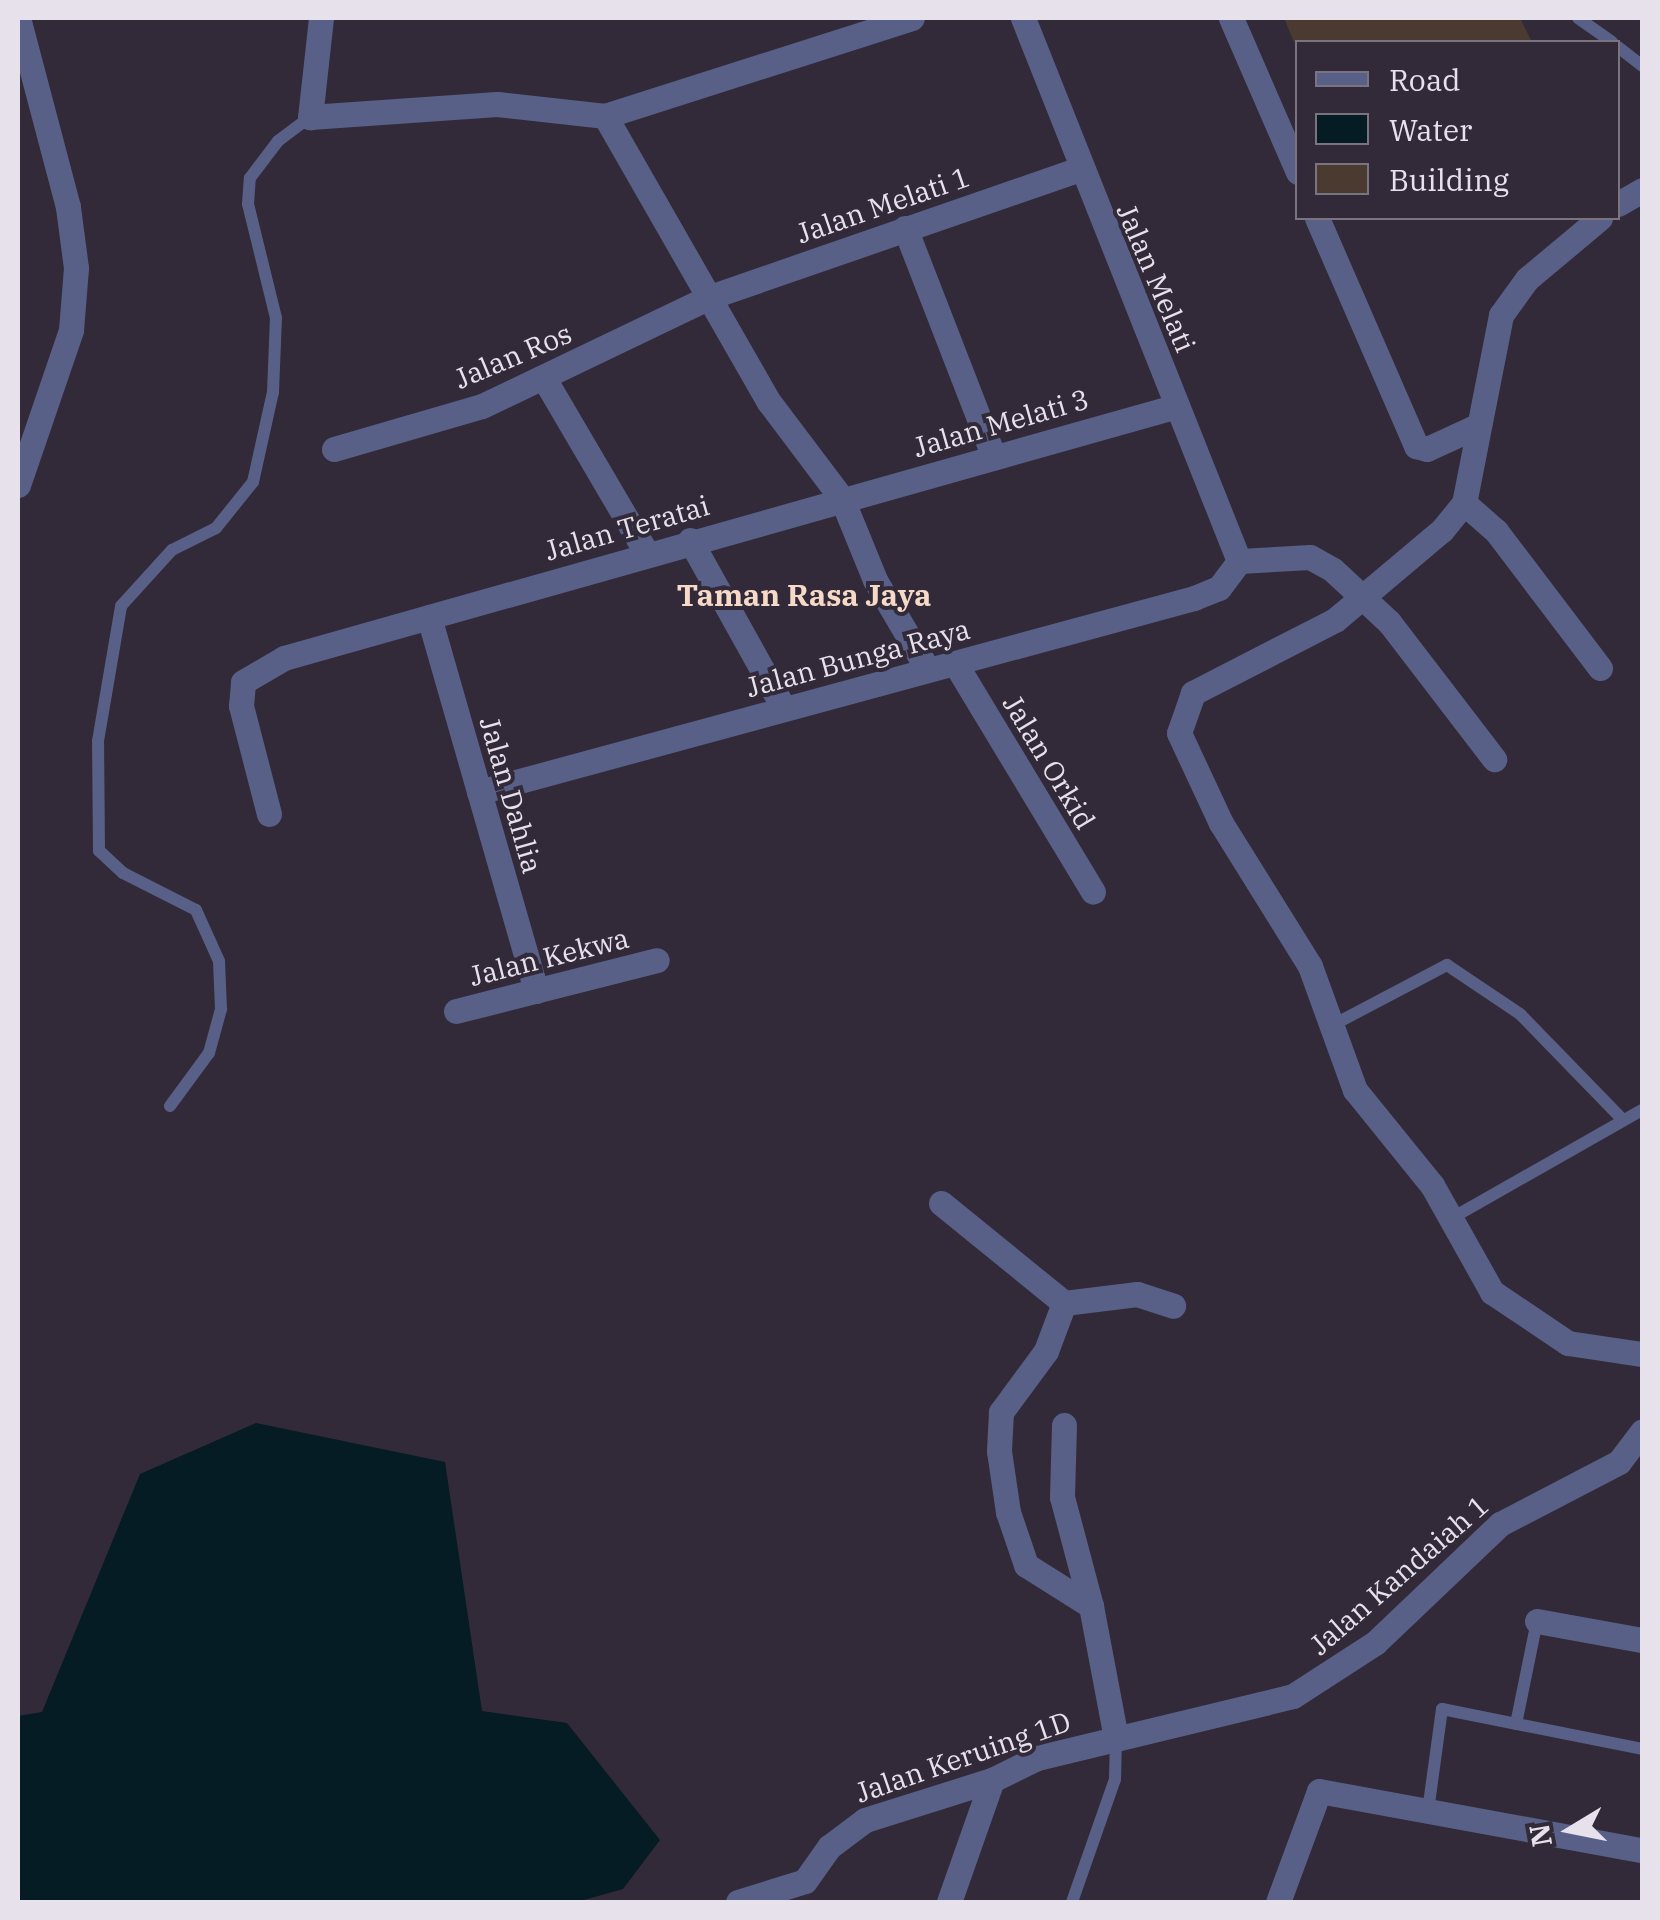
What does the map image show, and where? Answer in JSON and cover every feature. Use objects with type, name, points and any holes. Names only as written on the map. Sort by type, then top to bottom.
[{"type":"street","points":[[18,18],[68,207],[76,268],[71,330],[18,485]]},
{"type":"street","points":[[320,18],[310,117],[481,104],[605,116],[912,18]]},
{"type":"street","name":"Jalan Melati","points":[[1023,18],[1079,169],[1239,560]]},
{"type":"street","points":[[1231,18],[1295,165]]},
{"type":"street","points":[[605,116],[769,402],[842,499],[875,580],[928,670]]},
{"type":"street","name":"Jalan Melati 1","points":[[707,298],[1079,169]]},
{"type":"street","points":[[1620,203],[1642,190]]},
{"type":"street","points":[[1318,220],[1416,446],[1427,449],[1474,426]]},
{"type":"street","points":[[1598,220],[1527,279],[1501,315],[1474,426],[1464,503],[1334,620],[1192,693],[1178,732],[1221,823],[1310,966],[1355,1090],[1452,1218],[1492,1292],[1521,1317],[1568,1342],[1642,1354]]},
{"type":"street","points":[[905,228],[994,457]]},
{"type":"street","name":"Jalan Ros","points":[[334,449],[545,380],[707,298]]},
{"type":"street","points":[[545,380],[646,552]]},
{"type":"street","name":"Jalan Melati 3","points":[[842,499],[1177,406]]},
{"type":"street","name":"Jalan Teratai","points":[[269,814],[241,706],[243,682],[284,658],[842,499]]},
{"type":"street","points":[[1464,503],[1496,531],[1600,668]]},
{"type":"street","points":[[690,540],[784,710]]},
{"type":"street","points":[[1239,560],[1310,556],[1363,597],[1494,760]]},
{"type":"street","name":"Jalan Bunga Raya","points":[[480,792],[1194,598],[1219,588],[1239,560]]},
{"type":"street","name":"Jalan Dahlia","points":[[429,617],[536,991]]},
{"type":"street","name":"Jalan Orkid","points":[[955,663],[1093,892]]},
{"type":"street","name":"Jalan Kekwa","points":[[456,1011],[657,960]]},
{"type":"street","points":[[940,1203],[1064,1302],[1136,1294],[1173,1306]]},
{"type":"street","points":[[1064,1302],[1046,1351],[1001,1412],[999,1450],[1026,1565],[1091,1606]]},
{"type":"street","points":[[1064,1425],[1062,1497],[1091,1606],[1116,1738]]},
{"type":"street","name":"Jalan Kandaiah 1","points":[[1116,1738],[1292,1696],[1325,1678],[1375,1642],[1500,1524],[1619,1462],[1642,1432]]},
{"type":"street","points":[[1538,1621],[1642,1640]]},
{"type":"street","name":"Jalan Keruing 1D","points":[[738,1902],[788,1888],[815,1871],[829,1847],[865,1820],[992,1780],[1037,1758],[1116,1738]]},
{"type":"street","points":[[948,1902],[992,1780]]},
{"type":"street","points":[[1278,1902],[1319,1790],[1642,1850]]},
{"type":"street","points":[[810,1902],[815,1871]]},
{"type":"lane","points":[[1578,18],[1608,40]]},
{"type":"lane","points":[[1620,49],[1642,66]]},
{"type":"lane","points":[[170,1106],[209,1052],[221,1010],[219,960],[196,910],[123,873],[99,851],[98,741],[121,606],[172,550],[216,528],[253,482],[273,392],[276,318],[248,204],[250,178],[278,140],[310,117]]},
{"type":"lane","points":[[1333,1025],[1447,965],[1520,1014],[1621,1118]]},
{"type":"lane","points":[[1452,1218],[1621,1118],[1642,1110]]},
{"type":"lane","points":[[1516,1724],[1538,1621]]},
{"type":"lane","points":[[1428,1811],[1442,1709],[1642,1749]]},
{"type":"lane","points":[[1072,1902],[1116,1779],[1116,1738]]},
{"type":"water","points":[[256,1423],[445,1462],[482,1711],[567,1723],[660,1840],[623,1889],[577,1902],[18,1902],[18,1716],[42,1712],[140,1474]]},
{"type":"building","points":[[1284,18],[1520,18],[1531,40],[1295,40]]},
{"type":"district","name":"Taman Rasa Jaya","points":[[804,595]]}]
